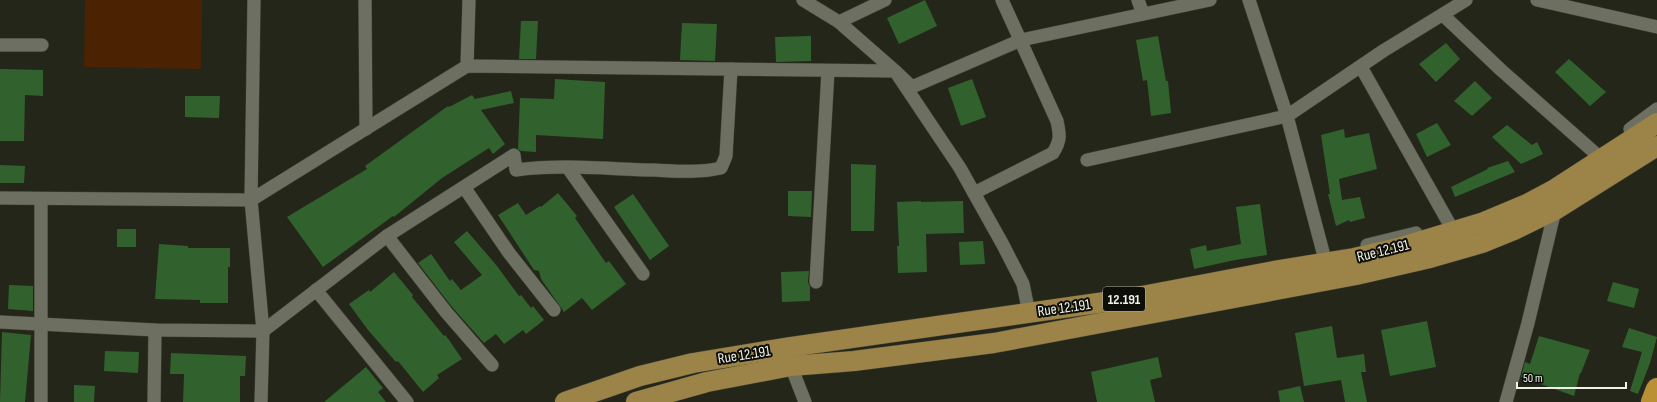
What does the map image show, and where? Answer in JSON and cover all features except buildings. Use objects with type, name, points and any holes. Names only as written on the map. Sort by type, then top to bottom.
[{"type":"highway","points":[[1652,402],[1657,389]]},
{"type":"main road","name":"Rue 12.191","points":[[565,402],[640,376],[693,363],[1126,299],[1279,270],[1354,258],[1398,248],[1484,222],[1527,204],[1555,189],[1657,122]]},
{"type":"main road","name":"Rue 12.191","points":[[639,401],[707,382],[791,366],[854,361],[994,343],[1356,275],[1430,258],[1482,243],[1514,230],[1555,210],[1657,146]]},
{"type":"street","points":[[254,0],[251,200],[263,331],[261,402]]},
{"type":"street","points":[[365,0],[366,129]]},
{"type":"street","points":[[467,66],[469,0]]},
{"type":"street","points":[[803,0],[839,22],[912,87],[1021,40],[1210,0]]},
{"type":"street","points":[[839,22],[885,0]]},
{"type":"street","points":[[974,193],[1053,153],[1059,144],[1060,134],[1057,121],[1002,0]]},
{"type":"street","points":[[1138,0],[1144,14]]},
{"type":"street","points":[[1249,0],[1287,116],[1324,256]]},
{"type":"street","points":[[1087,160],[1287,116],[1383,51],[1466,0]]},
{"type":"street","points":[[1537,0],[1657,27]]},
{"type":"street","points":[[1443,15],[1501,70],[1595,153]]},
{"type":"street","points":[[0,45],[42,45]]},
{"type":"street","points":[[0,198],[251,200],[467,66],[895,72]]},
{"type":"street","points":[[1361,67],[1450,225]]},
{"type":"street","points":[[0,322],[155,330],[263,331],[387,236],[514,155],[516,170],[542,167],[708,171],[721,168],[726,156],[731,69]]},
{"type":"street","points":[[816,282],[828,70]]},
{"type":"street","points":[[895,72],[960,168],[1004,245],[1023,284],[1029,313]]},
{"type":"street","points":[[1279,270],[1324,256],[1450,225],[1484,213],[1561,176],[1636,126],[1657,110]]},
{"type":"street","points":[[568,168],[643,274]]},
{"type":"street","points":[[464,187],[509,253],[554,310]]},
{"type":"street","points":[[41,198],[41,402]]},
{"type":"street","points":[[1506,402],[1528,323],[1555,210]]},
{"type":"street","points":[[387,236],[446,312],[492,365]]},
{"type":"street","points":[[316,290],[407,402]]},
{"type":"street","points":[[154,402],[155,330]]},
{"type":"street","points":[[791,366],[805,402]]},
{"type":"shaded area","points":[[85,0],[202,0],[201,69],[84,67]]}]
